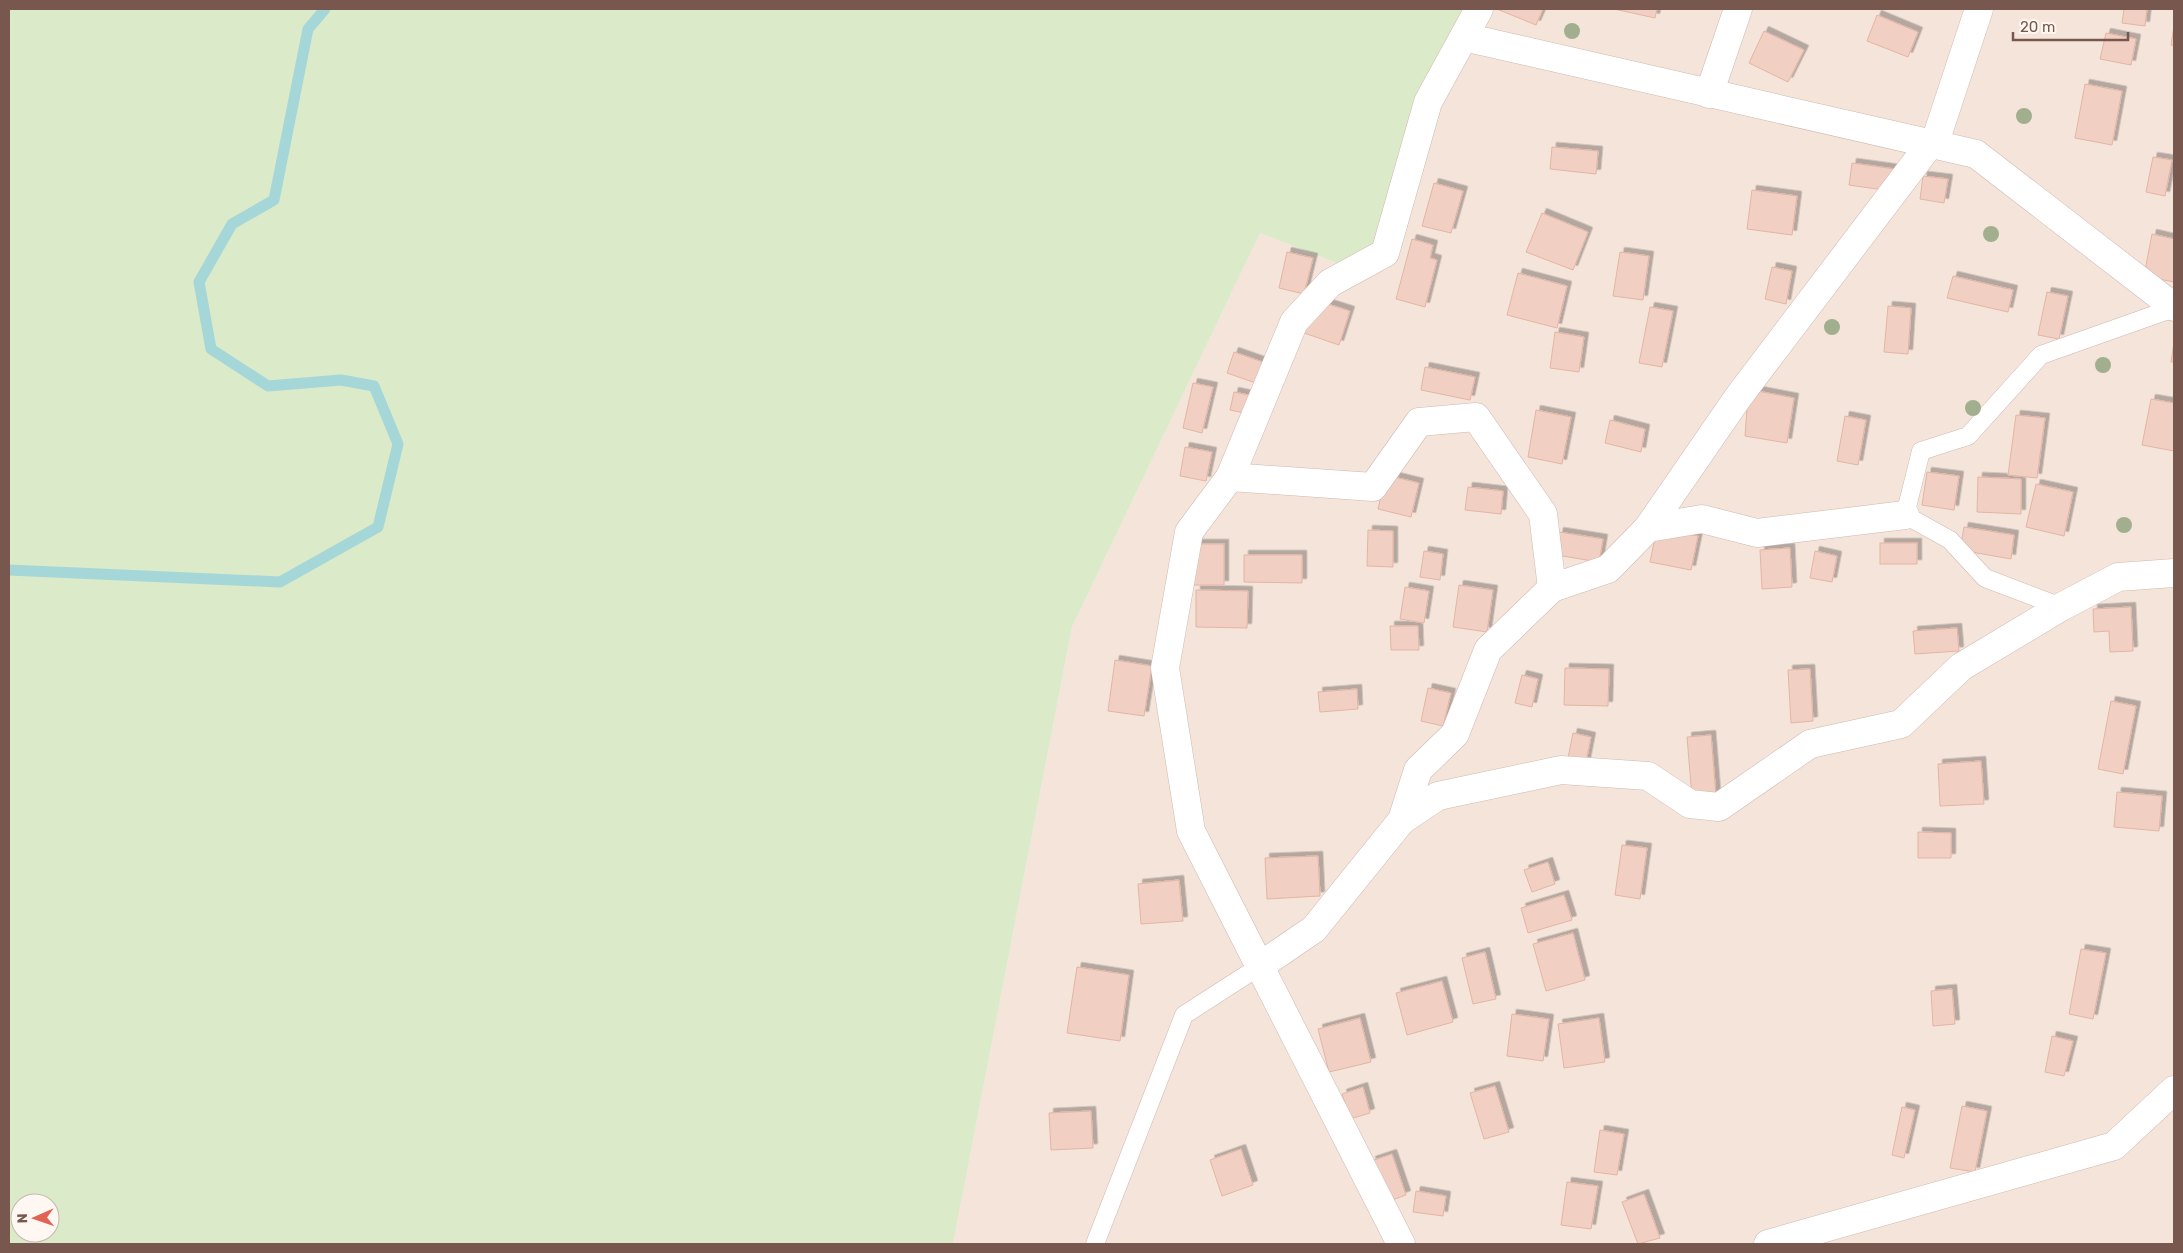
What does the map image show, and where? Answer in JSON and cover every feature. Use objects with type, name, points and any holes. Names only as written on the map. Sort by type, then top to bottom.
[{"type":"street","points":[[1398,1244],[1191,831],[1165,668],[1189,532],[1230,477],[1294,322],[1330,283],[1385,254],[1428,102],[1480,9]]},
{"type":"street","points":[[1709,94],[1738,9]]},
{"type":"street","points":[[1402,820],[1418,770],[1455,734],[1488,650],[1552,588],[1608,569],[1648,528],[1739,396],[1932,144],[1979,9]]},
{"type":"street","points":[[1464,37],[1976,154],[2174,308]]},
{"type":"street","points":[[1230,477],[1374,487],[1419,422],[1476,417],[1543,514],[1552,588]]},
{"type":"street","points":[[1648,528],[1702,519],[1758,533],[1905,515]]},
{"type":"street","points":[[1260,966],[1314,929],[1402,820],[1438,796],[1560,770],[1648,776],[1690,804],[1719,807],[1810,744],[1901,724],[1961,668],[2062,607],[2118,578],[2174,573]]},
{"type":"street","points":[[1768,1244],[2114,1146],[2174,1090]]},
{"type":"lane","points":[[2062,607],[1985,578],[1950,540],[1905,515],[1921,451],[1968,436],[2041,355],[2174,308]]},
{"type":"lane","points":[[1095,1244],[1184,1015],[1260,966]]},
{"type":"shaded area","points":[[1479,9],[2174,9],[2174,1244],[953,1244],[1072,627],[1260,233],[1355,270],[1428,102]]},
{"type":"green space","points":[[9,9],[1479,9],[1428,102],[1385,253],[1355,270],[1260,233],[1072,627],[953,1244],[9,1244]]},
{"type":"building","points":[[1497,9],[1543,9],[1536,25]]},
{"type":"building","points":[[1614,9],[1657,9],[1655,18]]},
{"type":"building","points":[[2124,9],[2147,9],[2145,26],[2122,23]]},
{"type":"building","points":[[1877,15],[1918,32],[1908,57],[1867,41]]},
{"type":"building","points":[[2174,26],[2174,46],[2171,45]]},
{"type":"building","points":[[1764,31],[1804,50],[1788,82],[1749,63]]},
{"type":"building","points":[[2106,33],[2136,39],[2131,65],[2100,59]]},
{"type":"building","points":[[2085,84],[2122,91],[2112,145],[2075,138]]},
{"type":"building","points":[[1552,147],[1598,151],[1596,174],[1550,169]]},
{"type":"building","points":[[2153,157],[2172,160],[2165,196],[2146,192]]},
{"type":"building","points":[[1852,163],[1895,169],[1891,191],[1849,185]]},
{"type":"building","points":[[1923,176],[1948,179],[1944,203],[1920,199]]},
{"type":"building","points":[[1434,183],[1463,191],[1451,233],[1422,226]]},
{"type":"building","points":[[1752,190],[1797,196],[1792,235],[1747,229]]},
{"type":"building","points":[[1542,213],[1588,232],[1573,270],[1526,252]]},
{"type":"building","points":[[2152,234],[2174,239],[2174,282],[2144,276]]},
{"type":"building","points":[[1412,239],[1433,245],[1430,258],[1437,260],[1425,307],[1396,299]]},
{"type":"building","points":[[1287,252],[1313,258],[1304,294],[1279,288]]},
{"type":"building","points":[[1620,252],[1649,256],[1643,300],[1613,296]]},
{"type":"building","points":[[1772,267],[1792,271],[1786,304],[1765,299]]},
{"type":"building","points":[[1518,273],[1567,286],[1557,328],[1507,315]]},
{"type":"building","points":[[1953,276],[2013,290],[2008,312],[1947,298]]},
{"type":"building","points":[[2047,292],[2068,296],[2059,339],[2038,335]]},
{"type":"building","points":[[1315,300],[1350,311],[1339,345],[1304,333]]},
{"type":"building","points":[[1888,306],[1911,308],[1908,354],[1884,352]]},
{"type":"building","points":[[1650,307],[1673,311],[1662,367],[1639,363]]},
{"type":"building","points":[[1555,332],[1584,337],[1579,372],[1550,368]]},
{"type":"building","points":[[2174,342],[2174,362],[2171,362]]},
{"type":"building","points":[[1234,352],[1274,366],[1267,387],[1227,373]]},
{"type":"building","points":[[1425,367],[1475,377],[1470,400],[1421,390]]},
{"type":"building","points":[[1193,383],[1213,387],[1202,433],[1183,428]]},
{"type":"building","points":[[1752,390],[1794,398],[1787,443],[1745,436],[1747,409]]},
{"type":"building","points":[[1234,392],[1258,397],[1254,415],[1230,410]]},
{"type":"building","points":[[2151,399],[2174,403],[2174,451],[2142,445]]},
{"type":"building","points":[[1536,410],[1571,417],[1562,464],[1528,457]]},
{"type":"building","points":[[2016,415],[2045,418],[2037,478],[2008,475]]},
{"type":"building","points":[[1845,416],[1866,420],[1858,465],[1837,461]]},
{"type":"building","points":[[1610,420],[1645,429],[1641,452],[1605,443]]},
{"type":"building","points":[[1185,447],[1212,452],[1206,481],[1180,476]]},
{"type":"building","points":[[1927,472],[1959,476],[1954,510],[1922,505]]},
{"type":"building","points":[[1386,475],[1419,483],[1411,517],[1378,509]]},
{"type":"building","points":[[1978,477],[2021,479],[2021,514],[1977,512]]},
{"type":"building","points":[[2036,484],[2073,492],[2064,536],[2026,527]]},
{"type":"building","points":[[1468,487],[1503,491],[1501,514],[1465,510]]},
{"type":"building","points":[[1964,527],[2014,535],[2011,559],[1960,550]]},
{"type":"building","points":[[1657,528],[1698,536],[1691,570],[1650,562]]},
{"type":"building","points":[[1368,530],[1393,531],[1393,567],[1367,566]]},
{"type":"building","points":[[1559,532],[1603,539],[1599,562],[1556,555]]},
{"type":"building","points":[[1880,543],[1917,543],[1917,564],[1880,564]]},
{"type":"building","points":[[1187,544],[1224,544],[1224,585],[1187,585]]},
{"type":"building","points":[[1790,548],[1792,587],[1762,589],[1760,550]]},
{"type":"building","points":[[1424,551],[1443,554],[1440,580],[1420,577]]},
{"type":"building","points":[[1815,551],[1837,556],[1832,582],[1810,578]]},
{"type":"building","points":[[1244,555],[1302,555],[1302,583],[1244,582]]},
{"type":"building","points":[[1459,585],[1493,590],[1487,632],[1453,627]]},
{"type":"building","points":[[1405,587],[1429,591],[1424,623],[1400,619]]},
{"type":"building","points":[[1196,590],[1248,591],[1247,628],[1196,627]]},
{"type":"building","points":[[2131,607],[2133,651],[2110,652],[2109,631],[2094,632],[2093,609]]},
{"type":"building","points":[[1390,626],[1418,626],[1419,650],[1391,650]]},
{"type":"building","points":[[1957,628],[1959,651],[1915,654],[1913,631]]},
{"type":"building","points":[[1115,660],[1152,666],[1144,716],[1108,711]]},
{"type":"building","points":[[1565,668],[1609,669],[1608,706],[1564,705]]},
{"type":"building","points":[[1810,669],[1813,721],[1791,723],[1788,670]]},
{"type":"building","points":[[1522,675],[1538,679],[1532,707],[1515,703]]},
{"type":"building","points":[[1428,688],[1451,693],[1443,726],[1421,721]]},
{"type":"building","points":[[1357,689],[1358,709],[1320,712],[1318,692]]},
{"type":"building","points":[[2111,701],[2136,706],[2123,774],[2098,769]]},
{"type":"building","points":[[1573,733],[1591,737],[1586,762],[1568,758]]},
{"type":"building","points":[[1711,735],[1716,796],[1692,797],[1687,737]]},
{"type":"building","points":[[1981,761],[1984,804],[1940,806],[1938,764]]},
{"type":"building","points":[[2117,792],[2162,796],[2159,831],[2114,827]]},
{"type":"building","points":[[1918,832],[1951,833],[1951,858],[1918,858]]},
{"type":"building","points":[[1622,845],[1647,848],[1640,899],[1615,895]]},
{"type":"building","points":[[1318,856],[1320,896],[1267,899],[1265,858]]},
{"type":"building","points":[[1548,862],[1555,884],[1532,892],[1524,870]]},
{"type":"building","points":[[1179,880],[1183,921],[1141,924],[1138,884]]},
{"type":"building","points":[[1564,895],[1572,920],[1528,933],[1521,908]]},
{"type":"building","points":[[1573,933],[1585,980],[1546,991],[1533,944]]},
{"type":"building","points":[[2081,949],[2106,953],[2093,1019],[2069,1014]]},
{"type":"building","points":[[1485,952],[1496,999],[1473,1004],[1462,958]]},
{"type":"building","points":[[1077,967],[1129,975],[1120,1041],[1067,1033]]},
{"type":"building","points":[[1442,981],[1453,1022],[1407,1035],[1396,993]]},
{"type":"building","points":[[1952,989],[1955,1024],[1933,1026],[1931,991]]},
{"type":"building","points":[[1512,1014],[1549,1019],[1543,1061],[1507,1056]]},
{"type":"building","points":[[1360,1018],[1371,1062],[1329,1072],[1318,1029]]},
{"type":"building","points":[[1599,1018],[1605,1062],[1564,1068],[1558,1024]]},
{"type":"building","points":[[2052,1036],[2073,1041],[2064,1076],[2045,1072]]},
{"type":"building","points":[[1495,1086],[1509,1132],[1484,1139],[1470,1093]]},
{"type":"building","points":[[1363,1087],[1370,1113],[1350,1119],[1342,1094]]},
{"type":"building","points":[[1962,1106],[1987,1111],[1975,1172],[1950,1168]]},
{"type":"building","points":[[1902,1107],[1915,1110],[1904,1158],[1892,1155]]},
{"type":"building","points":[[1091,1111],[1093,1148],[1051,1150],[1049,1113]]},
{"type":"building","points":[[1600,1130],[1624,1134],[1617,1175],[1594,1172]]},
{"type":"building","points":[[1241,1149],[1253,1185],[1222,1196],[1210,1160]]},
{"type":"building","points":[[1392,1154],[1406,1195],[1384,1203],[1371,1161]]},
{"type":"building","points":[[1567,1182],[1598,1186],[1591,1229],[1561,1225]]},
{"type":"building","points":[[1416,1191],[1446,1196],[1443,1216],[1413,1212]]},
{"type":"building","points":[[1644,1194],[1660,1238],[1638,1244],[1622,1202]]},
{"type":"waterway","points":[[9,570],[280,582],[378,527],[398,444],[374,386],[341,380],[268,386],[211,349],[199,282],[232,224],[274,200],[308,29],[325,9]]}]
